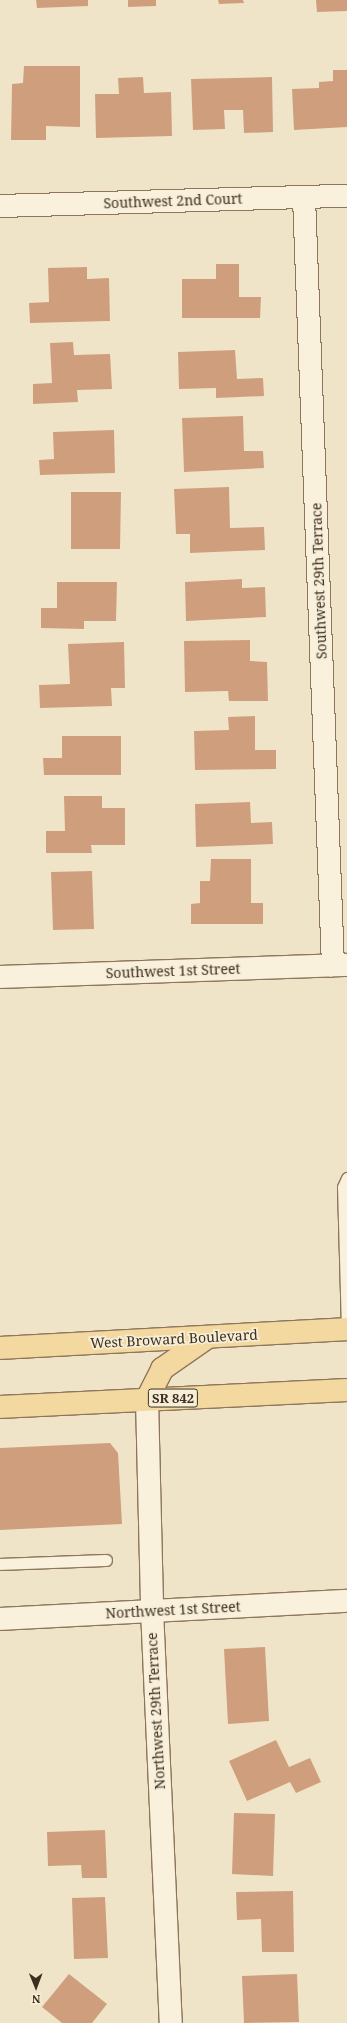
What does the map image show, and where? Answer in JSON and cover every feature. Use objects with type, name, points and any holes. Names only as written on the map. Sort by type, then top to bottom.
[{"type":"main road","name":"West Broward Boulevard","points":[[0,1348],[347,1330]]},
{"type":"main road","points":[[147,1399],[162,1369],[208,1337]]},
{"type":"main road","name":"SR 842","points":[[0,1407],[347,1390]]},
{"type":"street","name":"Southwest 2nd Court","points":[[0,206],[347,196]]},
{"type":"street","name":"Southwest 29th Terrace","points":[[304,197],[340,965]]},
{"type":"street","name":"Southwest 1st Street","points":[[0,977],[340,965]]},
{"type":"street","name":"Northwest 29th Terrace","points":[[147,1399],[152,1610],[171,2023]]},
{"type":"street","name":"Northwest 1st Street","points":[[0,1619],[347,1601]]},
{"type":"lane","points":[[347,1178],[343,1187],[346,1236],[347,1330]]},
{"type":"lane","points":[[0,1564],[106,1560]]},
{"type":"building","points":[[36,0],[88,0],[88,6],[37,8]]},
{"type":"building","points":[[128,0],[156,0],[156,6],[128,7]]},
{"type":"building","points":[[218,0],[243,0],[244,3],[219,4]]},
{"type":"building","points":[[316,0],[347,0],[347,11],[317,12]]},
{"type":"building","points":[[24,66],[80,66],[80,127],[46,126],[46,140],[11,140],[12,84],[23,83]]},
{"type":"building","points":[[333,70],[347,70],[347,127],[294,130],[292,89],[319,88],[319,82],[333,81]]},
{"type":"building","points":[[143,77],[144,93],[171,92],[172,136],[96,138],[95,94],[119,94],[118,78]]},
{"type":"building","points":[[272,77],[273,132],[244,133],[243,110],[224,110],[225,129],[193,130],[191,79]]},
{"type":"building","points":[[216,264],[239,264],[239,297],[261,297],[260,318],[182,318],[182,279],[216,279]]},
{"type":"building","points":[[87,267],[87,279],[109,278],[110,321],[30,323],[29,303],[49,302],[48,268]]},
{"type":"building","points":[[73,342],[74,355],[110,354],[112,389],[77,390],[78,402],[33,404],[33,384],[52,383],[50,343]]},
{"type":"building","points":[[235,350],[237,379],[263,378],[264,396],[216,398],[216,388],[179,389],[178,352]]},
{"type":"building","points":[[243,416],[244,451],[263,451],[264,468],[184,472],[182,418]]},
{"type":"building","points":[[114,430],[115,473],[40,475],[39,460],[54,459],[53,432]]},
{"type":"building","points":[[229,487],[230,528],[264,527],[265,550],[190,553],[190,534],[176,534],[174,489]]},
{"type":"building","points":[[71,492],[121,492],[120,549],[71,549]]},
{"type":"building","points":[[242,579],[242,588],[265,587],[266,617],[186,621],[185,582]]},
{"type":"building","points":[[57,582],[117,582],[116,621],[84,621],[84,629],[41,628],[41,608],[57,608]]},
{"type":"building","points":[[250,640],[250,661],[267,662],[268,701],[229,701],[228,691],[185,692],[184,641]]},
{"type":"building","points":[[124,642],[125,688],[111,688],[112,706],[40,708],[39,685],[70,684],[68,644]]},
{"type":"building","points":[[255,716],[255,750],[276,750],[276,769],[195,770],[194,731],[229,730],[228,717]]},
{"type":"building","points":[[62,736],[121,736],[121,775],[44,775],[43,758],[62,758]]},
{"type":"building","points":[[64,796],[102,796],[102,808],[125,808],[125,845],[91,845],[92,853],[46,853],[46,831],[65,831]]},
{"type":"building","points":[[250,802],[251,823],[272,822],[273,844],[196,847],[195,804]]},
{"type":"building","points":[[211,859],[251,859],[251,903],[263,903],[263,924],[191,924],[191,904],[200,903],[200,881],[210,881]]},
{"type":"building","points":[[92,871],[94,929],[53,930],[51,872]]},
{"type":"building","points":[[110,1443],[118,1453],[122,1524],[0,1530],[0,1448]]},
{"type":"building","points":[[265,1647],[269,1721],[228,1724],[224,1649]]},
{"type":"building","points":[[276,1740],[289,1767],[310,1758],[321,1782],[296,1793],[290,1782],[247,1801],[229,1761]]},
{"type":"building","points":[[234,1813],[275,1814],[273,1876],[232,1874]]},
{"type":"building","points":[[105,1830],[107,1878],[82,1878],[81,1865],[48,1866],[47,1832]]},
{"type":"building","points":[[293,1891],[294,1952],[262,1952],[261,1919],[237,1920],[236,1892]]},
{"type":"building","points":[[105,1897],[108,1958],[74,1959],[72,1898]]},
{"type":"building","points":[[69,1974],[107,2004],[92,2023],[62,2023],[42,2007]]},
{"type":"building","points":[[297,1974],[299,2022],[244,2023],[242,1976]]}]
